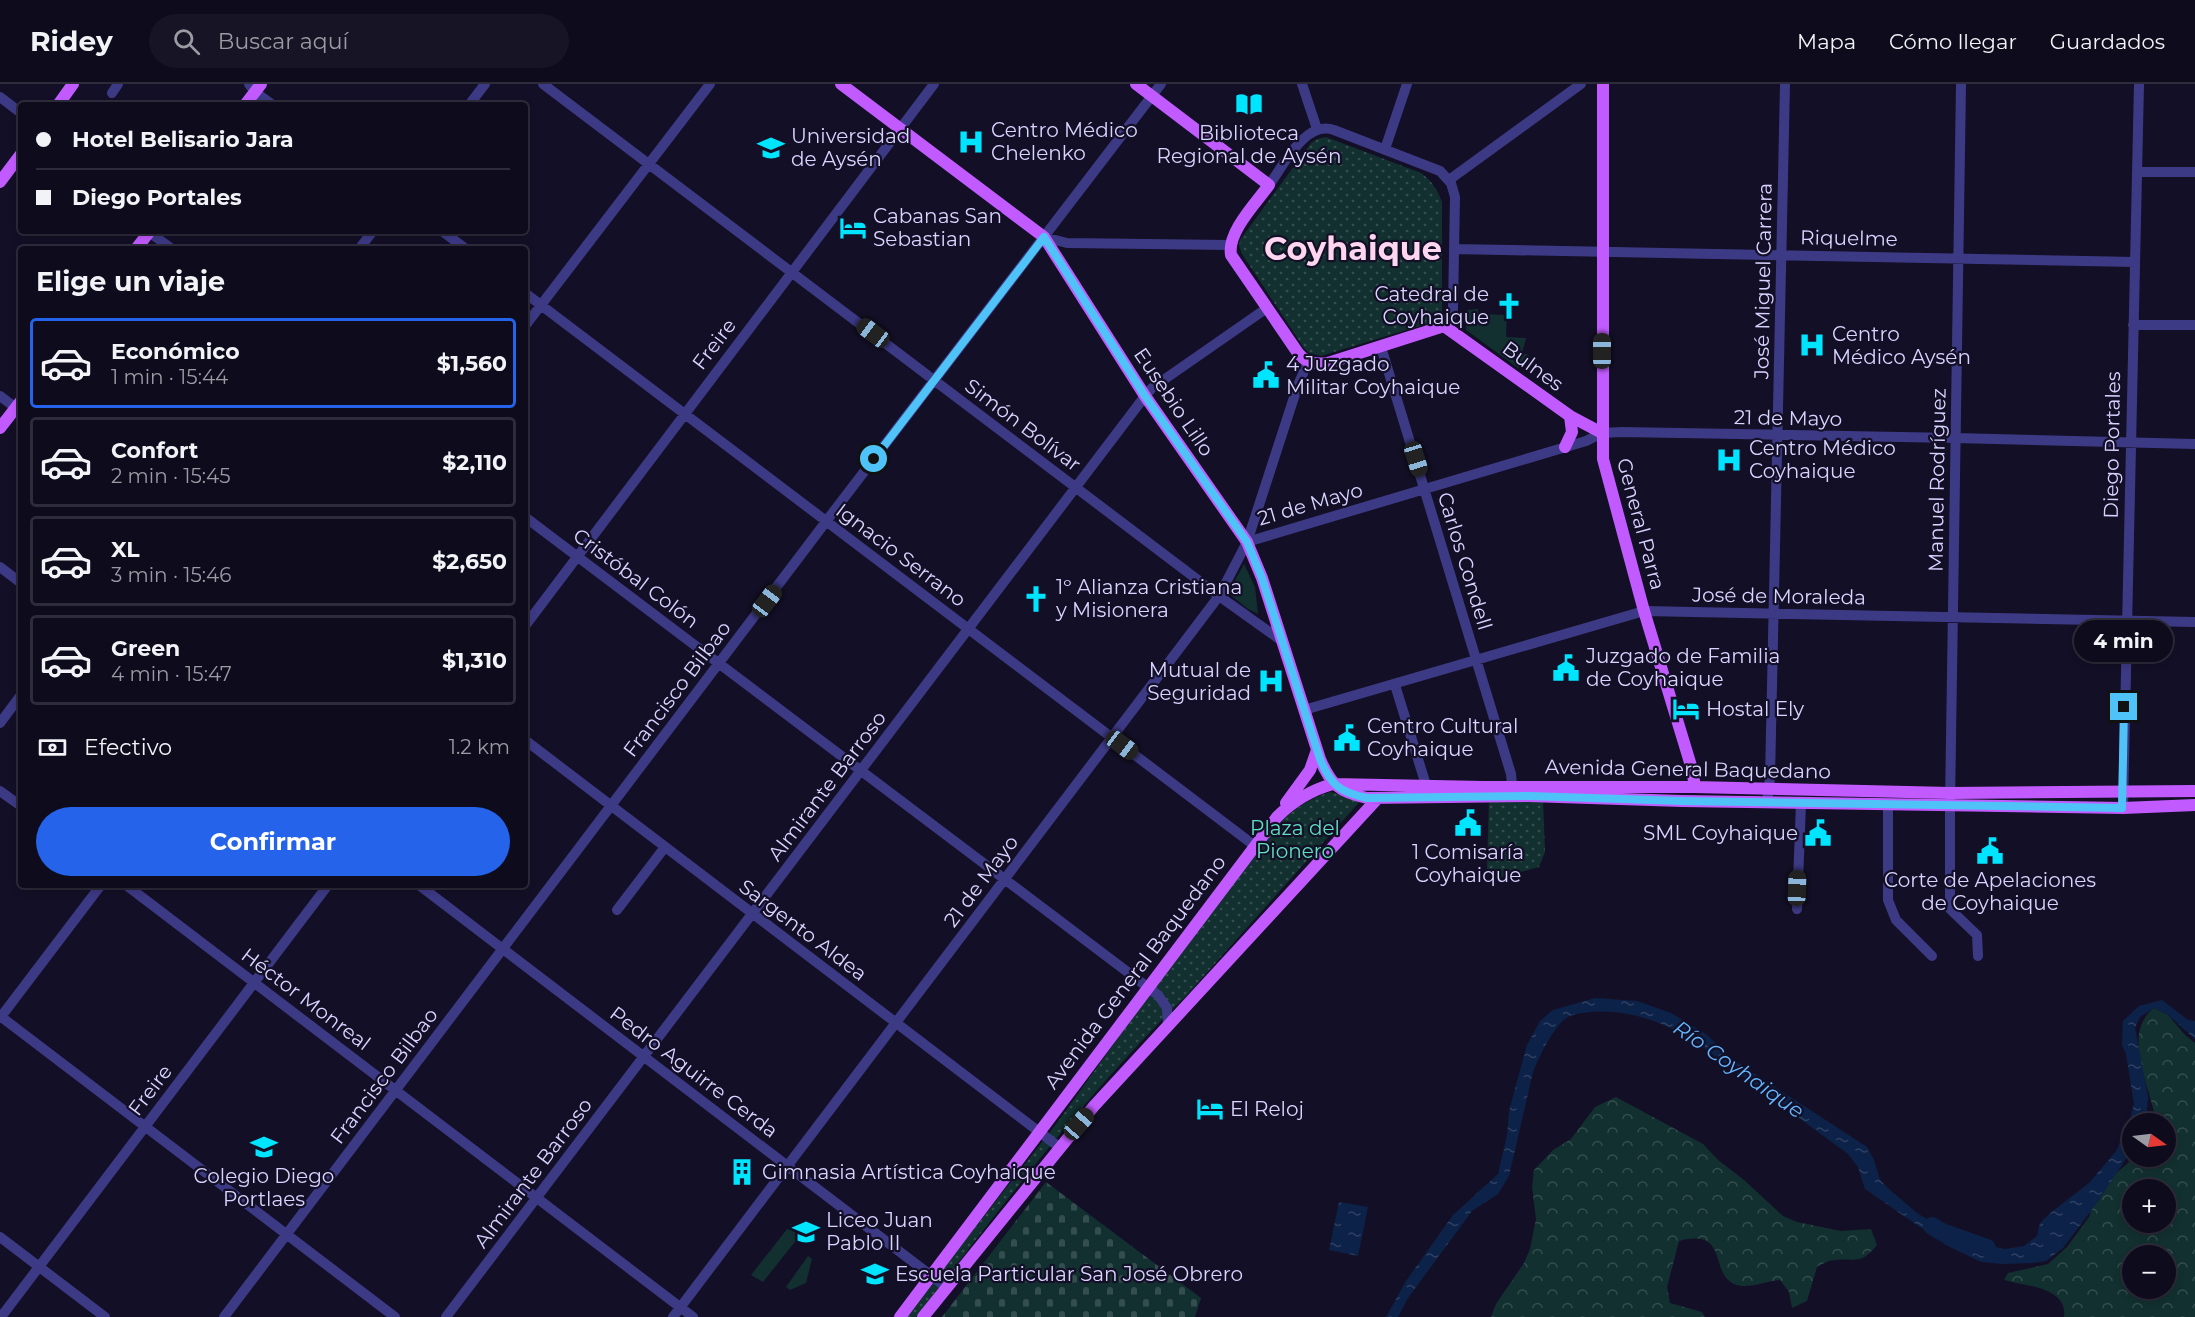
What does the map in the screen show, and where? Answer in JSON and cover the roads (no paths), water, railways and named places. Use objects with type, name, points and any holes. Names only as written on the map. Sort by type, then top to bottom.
[{"type":"main road","points":[[60,102],[73,84]]},
{"type":"main road","name":"Eusebio Lillo","points":[[842,84],[1044,237],[1145,396],[1247,542],[1262,578],[1317,750],[1333,784]]},
{"type":"main road","points":[[1136,84],[1269,185],[1236,230],[1230,245],[1234,261],[1298,353],[1308,362],[1328,363],[1444,326]]},
{"type":"main road","name":"General Parra","points":[[1603,84],[1602,433],[1604,469],[1692,769],[1695,787]]},
{"type":"main road","points":[[247,102],[255,87]]},
{"type":"main road","points":[[0,182],[18,158]]},
{"type":"main road","name":"Bulnes","points":[[1444,326],[1570,416],[1602,433]]},
{"type":"main road","points":[[0,428],[18,404]]},
{"type":"main road","points":[[1565,447],[1572,432],[1570,416]]},
{"type":"main road","points":[[1277,817],[1310,770],[1317,750]]},
{"type":"main road","points":[[1333,784],[1354,795],[1378,798]]},
{"type":"main road","name":"Avenida General Baquedano","points":[[900,1317],[1277,817],[1302,797],[1333,784],[1426,785],[1682,801],[1768,795],[1801,803],[1888,804],[1950,799],[2195,790]]},
{"type":"main road","points":[[1682,801],[1688,798],[1695,787]]},
{"type":"main road","name":"Avenida General Baquedano","points":[[1378,798],[1695,787],[1768,795],[1950,799],[2122,808],[2195,805]]},
{"type":"main road","points":[[923,1317],[1059,1147],[1168,1025],[1378,798]]},
{"type":"street","points":[[471,102],[485,84]]},
{"type":"street","name":"Simón Bolívar","points":[[543,84],[1281,641]]},
{"type":"street","points":[[528,322],[710,84]]},
{"type":"street","name":"Freire","points":[[528,622],[934,84]]},
{"type":"street","name":"Francisco Bilbao","points":[[224,1317],[1161,84]]},
{"type":"street","points":[[1302,84],[1317,129]]},
{"type":"street","points":[[1385,149],[1407,84]]},
{"type":"street","points":[[1449,180],[1581,84]]},
{"type":"street","name":"José Miguel Carrera","points":[[1768,795],[1785,84]]},
{"type":"street","name":"Manuel Rodríguez","points":[[1961,84],[1950,909],[1977,935],[1978,956]]},
{"type":"street","name":"Diego Portales","points":[[2122,808],[2139,84]]},
{"type":"street","points":[[255,87],[270,102]]},
{"type":"street","points":[[0,97],[18,111]]},
{"type":"street","points":[[1269,185],[1304,138],[1317,129],[1330,128],[1434,168],[1449,180],[1455,197],[1452,313],[1450,320],[1444,326]]},
{"type":"street","points":[[2137,172],[2195,172]]},
{"type":"street","points":[[153,234],[168,246]]},
{"type":"street","points":[[361,246],[371,234]]},
{"type":"street","points":[[446,234],[462,246]]},
{"type":"street","points":[[1044,237],[1067,243],[1230,245]]},
{"type":"street","name":"Riquelme","points":[[1454,249],[2135,262]]},
{"type":"street","name":"Ignacio Serrano","points":[[528,295],[1255,846]]},
{"type":"street","name":"Almirante Barroso","points":[[446,1317],[1145,396],[1152,388],[1267,308]]},
{"type":"street","points":[[2133,325],[2195,325]]},
{"type":"street","name":"Carlos Condell","points":[[1381,346],[1511,774],[1513,792]]},
{"type":"street","points":[[1247,542],[1298,385],[1308,362]]},
{"type":"street","points":[[0,396],[18,404]]},
{"type":"street","name":"21 de Mayo","points":[[673,1317],[1219,596],[1247,542],[1586,441],[1602,433],[2195,444]]},
{"type":"street","name":"Cristóbal Colón","points":[[528,519],[1158,995],[1165,1003],[1168,1025]]},
{"type":"street","points":[[0,567],[18,581]]},
{"type":"street","name":"José de Moraleda","points":[[1304,710],[1644,611],[2195,622]]},
{"type":"street","points":[[1395,685],[1426,785]]},
{"type":"street","points":[[0,723],[18,699]]},
{"type":"street","name":"Sargento Aldea","points":[[528,742],[1059,1147]]},
{"type":"street","points":[[0,791],[18,804]]},
{"type":"street","points":[[1797,909],[1801,803]]},
{"type":"street","points":[[1888,804],[1888,900],[1896,920],[1932,956]]},
{"type":"street","points":[[617,910],[665,847]]},
{"type":"street","points":[[99,888],[0,1017],[395,1317]]},
{"type":"street","name":"Héctor Monreal","points":[[130,888],[693,1317]]},
{"type":"street","name":"Freire","points":[[1,1317],[326,888]]},
{"type":"street","name":"Pedro Aguirre Cerda","points":[[423,888],[946,1287]]},
{"type":"street","points":[[0,1237],[105,1317]]},
{"type":"water","points":[[1595,998],[1637,1001],[1671,1013],[1706,1034],[1732,1059],[1867,1147],[1880,1180],[1917,1213],[1958,1239],[2005,1249],[2024,1246],[2037,1236],[2040,1223],[2049,1214],[2089,1183],[2116,1151],[2122,1137],[2122,1165],[2063,1248],[2046,1261],[2003,1264],[1981,1262],[1946,1245],[1865,1189],[1858,1167],[1848,1154],[1693,1040],[1656,1022],[1618,1012],[1573,1015],[1557,1027],[1533,1072],[1509,1176],[1498,1194],[1472,1211],[1408,1298],[1398,1317],[1386,1317],[1406,1281],[1453,1215],[1498,1174],[1507,1135],[1509,1111],[1527,1045],[1540,1021],[1553,1010]]},
{"type":"water","points":[[2162,1000],[2188,1020],[2195,1021],[2195,1039],[2168,1015],[2154,1008],[2140,1017],[2135,1028],[2148,1097],[2147,1113],[2132,1113],[2134,1104],[2126,1054],[2122,1045],[2123,1021],[2139,1006]]},
{"type":"water","points":[[1339,1202],[1368,1207],[1358,1256],[1329,1250]]},
{"type":"waterway","name":"Río Coyhaique","points":[[1932,1226],[1942,1232],[1987,1248]]},
{"type":"place","name":"Biblioteca Regional de Aysén","points":[[1249,104]]},
{"type":"place","name":"Centro Médico Chelenko","points":[[971,142]]},
{"type":"place","name":"Universidad de Aysén","points":[[771,148]]},
{"type":"place","name":"Cabanas San Sebastian","points":[[853,228]]},
{"type":"place","name":"Catedral de Coyhaique","points":[[1509,306]]},
{"type":"place","name":"Centro Médico Aysén","points":[[1812,345]]},
{"type":"place","name":"4 Juzgado Militar Coyhaique","points":[[1266,375]]},
{"type":"place","name":"Centro Médico Coyhaique","points":[[1729,460]]},
{"type":"place","name":"1º Alianza Cristiana y Misionera","points":[[1036,599]]},
{"type":"place","name":"Juzgado de Familia de Coyhaique","points":[[1566,668]]},
{"type":"place","name":"Mutual de Seguridad","points":[[1271,681]]},
{"type":"place","name":"Hostal Ely","points":[[1686,709]]},
{"type":"place","name":"Centro Cultural Coyhaique","points":[[1347,738]]},
{"type":"place","name":"1 Comisaría Coyhaique","points":[[1468,823]]},
{"type":"place","name":"SML Coyhaique","points":[[1818,833]]},
{"type":"place","name":"Corte de Apelaciones de Coyhaique","points":[[1990,851]]},
{"type":"place","name":"El Reloj","points":[[1210,1109]]},
{"type":"place","name":"Colegio Diego Portlaes","points":[[264,1147]]},
{"type":"place","name":"Gimnasia Artística Coyhaique","points":[[742,1172]]},
{"type":"place","name":"Liceo Juan Pablo II","points":[[806,1232]]},
{"type":"place","name":"Escuela Particular San José Obrero","points":[[875,1274]]},
{"type":"district","name":"Coyhaique","points":[[1353,248]]},
{"type":"park label","name":"Plaza del Pionero","points":[[1295,840]]}]
